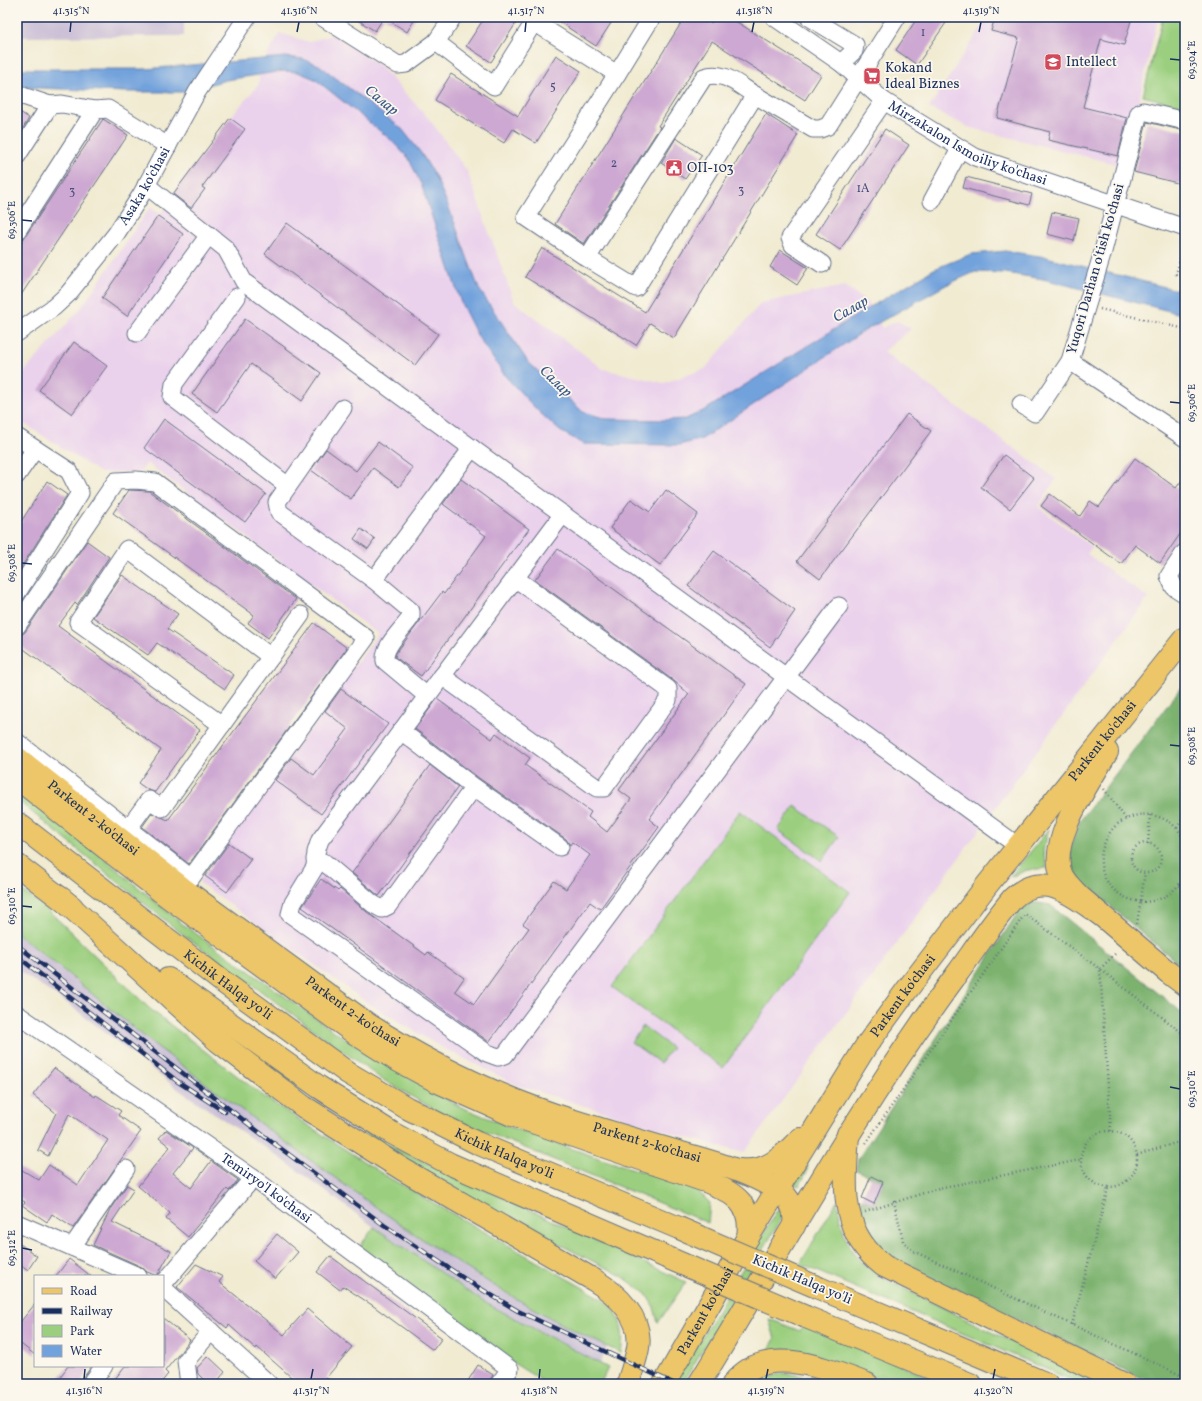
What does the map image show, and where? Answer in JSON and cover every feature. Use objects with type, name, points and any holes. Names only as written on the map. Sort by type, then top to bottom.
[{"type":"main road","name":"Parkent ko'chasi","points":[[664,1384],[748,1237],[866,1046],[906,991],[1018,846],[1185,638]]},
{"type":"main road","points":[[1140,694],[1070,817],[1059,847],[1058,863],[1062,875],[1074,890],[1101,915],[1177,979],[1185,990]]},
{"type":"main road","name":"Parkent 2-ko'chasi","points":[[17,758],[115,846],[182,888],[369,1025],[434,1063],[468,1080],[536,1108],[571,1120],[740,1170],[777,1190],[792,1204],[795,1214],[794,1226]]},
{"type":"main road","points":[[17,778],[115,846],[167,896],[356,1034],[395,1059],[436,1081],[512,1115],[708,1182],[725,1190],[735,1197],[745,1208],[749,1219],[748,1237]]},
{"type":"main road","name":"Kichik Halqa yo'li","points":[[17,823],[219,979],[348,1073],[406,1108],[477,1143],[1047,1384]]},
{"type":"main road","points":[[17,865],[217,1016],[319,1087],[392,1133],[450,1164],[806,1317],[970,1384]]},
{"type":"main road","points":[[699,1384],[794,1226],[857,1139],[926,1016],[1009,903],[1023,890],[1035,885],[1046,885],[1069,894],[1101,915]]},
{"type":"main road","points":[[61,898],[218,1041],[304,1107],[402,1169],[594,1280],[611,1292],[628,1310],[637,1331],[638,1349],[628,1384]]},
{"type":"main road","name":"Parkent 2-ko'chasi","points":[[740,1170],[756,1170],[768,1166],[796,1143],[822,1116]]},
{"type":"main road","points":[[857,1139],[845,1179],[850,1217],[855,1234],[871,1255],[884,1266],[1124,1384]]},
{"type":"main road","points":[[733,1384],[749,1369],[771,1363],[785,1362],[812,1366],[867,1384]]},
{"type":"street","name":"Asaka ko'chasi","points":[[17,333],[54,307],[81,280],[116,234],[168,146],[196,92],[246,17]]},
{"type":"street","points":[[322,17],[398,65],[406,64],[436,42],[453,17]]},
{"type":"street","points":[[652,17],[526,217],[587,258],[636,288],[755,96]]},
{"type":"street","name":"Mirzakalon Ismoiliy ko'chasi","points":[[774,17],[842,63],[884,101],[975,157],[1185,228]]},
{"type":"street","points":[[809,17],[855,45],[854,51],[842,63]]},
{"type":"street","points":[[587,258],[704,77],[713,74],[723,75],[755,96],[813,129],[820,129],[828,126],[897,17]]},
{"type":"street","points":[[436,42],[494,86],[534,22],[617,74]]},
{"type":"street","points":[[17,94],[50,105],[62,104],[95,110],[108,109],[168,146]]},
{"type":"street","points":[[822,264],[793,245],[790,238],[884,101]]},
{"type":"street","points":[[17,156],[50,105]]},
{"type":"street","points":[[17,231],[95,110]]},
{"type":"street","name":"Yuqori Darhan o'tish ko'chasi","points":[[1185,121],[1143,111],[1139,113],[1102,255],[1070,361],[1185,438]]},
{"type":"street","points":[[932,201],[960,149]]},
{"type":"street","points":[[146,185],[226,249],[244,282],[1018,846]]},
{"type":"street","points":[[137,333],[209,235]]},
{"type":"street","points":[[237,297],[174,384],[172,397],[288,486]]},
{"type":"street","points":[[1021,404],[1035,413],[1070,361]]},
{"type":"street","points":[[343,408],[277,502],[279,512],[374,580],[411,611],[410,617],[387,649],[384,655],[385,661],[427,696]]},
{"type":"street","points":[[17,437],[69,471],[80,493],[17,593]]},
{"type":"street","points":[[374,580],[472,448]]},
{"type":"street","points":[[17,475],[35,449]]},
{"type":"street","points":[[17,626],[116,481],[136,480],[155,482],[366,638],[191,878],[17,742]]},
{"type":"street","points":[[563,514],[320,840],[316,852],[315,867],[293,903],[290,914],[487,1053],[498,1057],[505,1055],[839,606]]},
{"type":"street","points":[[222,725],[78,622],[127,549],[271,657]]},
{"type":"street","points":[[1185,552],[1169,576],[1174,587],[1185,594]]},
{"type":"street","points":[[442,676],[597,788],[604,788],[668,700],[668,689],[515,578]]},
{"type":"street","points":[[115,846],[149,800],[162,808],[301,615]]},
{"type":"street","points":[[401,731],[474,787],[560,847]]},
{"type":"street","points":[[315,859],[325,863],[373,904],[382,909],[388,906],[474,787]]},
{"type":"street","name":"Temiryo'l ko'chasi","points":[[17,1014],[253,1178],[510,1369],[499,1384]]},
{"type":"street","points":[[72,1247],[126,1168]]},
{"type":"street","points":[[164,1283],[253,1178]]},
{"type":"street","points":[[17,1223],[136,1275]]},
{"type":"street","points":[[164,1289],[269,1384]]},
{"type":"street","points":[[189,1384],[186,1361],[211,1332]]},
{"type":"street","points":[[91,1384],[103,1367]]},
{"type":"path","points":[[1185,243],[1176,274],[1185,276]]},
{"type":"path","points":[[1087,308],[1112,311],[1185,329]]},
{"type":"path","points":[[1103,788],[1126,819]]},
{"type":"path","points":[[1148,844],[1150,815]]},
{"type":"path","points":[[1185,842],[1177,828],[1164,819],[1150,815],[1134,816],[1126,819],[1116,826],[1108,835],[1102,847],[1102,866],[1109,884],[1117,893],[1128,899],[1140,902],[1162,899],[1179,886],[1185,876]]},
{"type":"path","points":[[1177,828],[1185,816]]},
{"type":"path","points":[[1148,844],[1158,851],[1160,860],[1156,869],[1145,873],[1135,868],[1131,860],[1131,855],[1137,847],[1148,844]]},
{"type":"path","points":[[1136,929],[1145,873]]},
{"type":"path","points":[[1179,886],[1185,890]]},
{"type":"path","points":[[857,1139],[1025,914],[1100,969],[1185,1035]]},
{"type":"path","points":[[1100,969],[1111,1131]]},
{"type":"path","points":[[1111,1131],[1120,1133],[1128,1138],[1134,1145],[1137,1154],[1137,1164],[1134,1173],[1129,1180],[1121,1186],[1108,1188],[1094,1184],[1087,1178],[1082,1170],[1080,1160],[1084,1147],[1093,1136],[1101,1132],[1111,1131]]},
{"type":"path","points":[[1137,1154],[1185,1140]]},
{"type":"path","points":[[860,1213],[939,1188],[1080,1160]]},
{"type":"path","points":[[1072,1325],[1108,1188]]},
{"type":"path","points":[[894,1201],[903,1241],[913,1251],[1185,1377]]},
{"type":"shaded area","points":[[17,17],[184,17],[184,36],[17,37]]},
{"type":"shaded area","name":"Intellect","points":[[988,17],[1158,17],[1124,166],[968,127],[929,108]]},
{"type":"shaded area","points":[[280,33],[309,42],[334,34],[381,67],[430,120],[467,171],[514,302],[603,369],[664,383],[705,369],[761,303],[845,286],[870,304],[882,328],[897,321],[911,329],[883,352],[1056,479],[1038,507],[1092,547],[1087,554],[1148,598],[744,1153],[689,1138],[517,1085],[439,1046],[368,1003],[199,882],[378,634],[147,463],[140,472],[101,473],[17,419],[17,380],[82,307],[150,207],[160,214],[230,118],[259,84],[259,71]]},
{"type":"shaded area","points":[[17,934],[154,1044],[254,1119],[503,1292],[607,1347],[600,1365],[482,1301],[374,1227],[275,1154],[179,1090],[71,1006],[17,970]]},
{"type":"green space","points":[[1163,17],[1185,17],[1185,107],[1143,96]]},
{"type":"green space","points":[[1185,682],[1185,969],[1080,881],[1072,866],[1071,851],[1080,821]]},
{"type":"green space","points":[[17,786],[181,923],[341,1036],[461,1107],[510,1127],[604,1160],[694,1187],[710,1203],[708,1223],[442,1114],[380,1078],[177,930],[17,800]]},
{"type":"green space","points":[[795,806],[839,837],[822,861],[778,830]]},
{"type":"green space","points":[[740,811],[850,892],[723,1068],[612,987]]},
{"type":"green space","points":[[1049,829],[1043,851],[1047,868],[1027,870],[1010,877]]},
{"type":"green space","points":[[17,887],[49,911],[150,1009],[266,1098],[386,1176],[603,1299],[614,1311],[620,1323],[622,1330],[621,1353],[549,1317],[447,1256],[349,1188],[155,1045],[17,934]]},
{"type":"green space","points":[[1033,902],[1050,905],[1185,1015],[1185,1384],[1154,1384],[902,1265],[869,1244],[858,1206],[862,1199],[874,1204],[883,1182],[856,1170],[858,1159],[1020,909]]},
{"type":"green space","points":[[643,1026],[672,1048],[660,1063],[631,1042]]},
{"type":"green space","points":[[281,1076],[397,1149],[686,1282],[658,1323],[654,1307],[646,1294],[622,1276],[488,1208],[394,1152]]},
{"type":"green space","points":[[808,1164],[807,1172],[799,1186],[793,1183],[801,1169]]},
{"type":"green space","points":[[837,1201],[846,1239],[850,1248],[864,1265],[875,1273],[888,1281],[1098,1384],[1081,1384],[800,1264]]},
{"type":"green space","points":[[778,1209],[785,1213],[682,1384],[674,1384]]},
{"type":"green space","points":[[374,1227],[482,1301],[608,1368],[600,1384],[547,1384],[507,1359],[358,1249]]},
{"type":"green space","points":[[769,1319],[800,1331],[804,1323],[943,1384],[894,1384],[800,1351],[784,1349],[767,1352],[775,1339]]},
{"type":"green space","points":[[783,1373],[812,1377],[834,1384],[756,1384],[764,1379]]},
{"type":"water","name":"Салар","points":[[286,57],[303,59],[319,65],[402,129],[421,153],[435,176],[447,203],[479,289],[528,362],[583,412],[607,419],[686,419],[705,410],[860,313],[934,269],[971,254],[1006,251],[1046,257],[1185,292],[1185,315],[1043,279],[1005,273],[975,272],[946,285],[864,331],[702,439],[679,445],[584,444],[560,431],[537,410],[506,377],[478,337],[461,303],[421,184],[409,159],[390,139],[315,79],[298,72],[283,71],[226,80],[182,92],[126,92],[17,87],[17,69],[145,69]]},
{"type":"building","points":[[353,17],[384,17],[375,31]]},
{"type":"building","points":[[384,17],[416,17],[407,32]]},
{"type":"building","points":[[485,17],[520,17],[491,62],[466,46]]},
{"type":"building","points":[[552,17],[615,17],[596,46]]},
{"type":"building","points":[[685,17],[702,17],[711,23],[715,17],[729,17],[821,75],[805,100],[712,41],[658,126],[660,127],[584,244],[555,224]]},
{"type":"building","points":[[918,17],[950,17],[917,65],[896,50]]},
{"type":"building","points":[[995,17],[1132,17],[1124,45],[1101,39],[1083,107],[1127,118],[1118,156],[1048,140],[1050,132],[997,118],[1019,38],[991,31]]},
{"type":"building","points":[[556,55],[581,71],[536,143],[513,129],[504,143],[435,100],[451,74],[518,116]]},
{"type":"building","points":[[1182,101],[1185,101],[1185,111],[1179,109]]},
{"type":"building","points":[[17,110],[29,118],[17,138]]},
{"type":"building","points":[[766,114],[798,135],[674,338],[650,323],[636,345],[525,277],[542,248],[645,312]]},
{"type":"building","points":[[230,118],[245,129],[202,187],[205,189],[191,208],[173,194]]},
{"type":"building","points":[[103,119],[128,135],[17,301],[17,249]]},
{"type":"building","points":[[1147,122],[1185,131],[1185,185],[1134,172]]},
{"type":"building","points":[[885,129],[909,145],[840,250],[816,234]]},
{"type":"building","points":[[676,138],[702,155],[685,179],[661,163]]},
{"type":"building","points":[[966,177],[1032,194],[1029,205],[963,188]]},
{"type":"building","points":[[1052,212],[1079,218],[1074,241],[1047,234]]},
{"type":"building","points":[[158,216],[183,234],[127,316],[102,298]]},
{"type":"building","points":[[287,223],[438,334],[415,365],[265,254]]},
{"type":"building","points":[[780,250],[808,268],[797,285],[770,267]]},
{"type":"building","points":[[245,319],[321,373],[302,401],[251,364],[217,412],[192,394]]},
{"type":"building","points":[[74,342],[107,366],[72,414],[39,390]]},
{"type":"building","points":[[907,414],[931,431],[820,579],[797,561]]},
{"type":"building","points":[[164,419],[266,494],[245,522],[144,448]]},
{"type":"building","points":[[378,442],[413,468],[399,487],[373,468],[351,499],[311,470],[326,449],[356,471]]},
{"type":"building","points":[[1004,455],[1034,478],[1010,509],[981,487]]},
{"type":"building","points":[[1135,458],[1176,488],[1185,476],[1185,527],[1160,563],[1135,545],[1121,564],[1041,506],[1050,494],[1080,516],[1090,501],[1099,507]]},
{"type":"building","points":[[461,479],[529,529],[421,676],[395,657],[396,653],[442,592],[444,594],[486,536],[443,504]]},
{"type":"building","points":[[47,481],[67,495],[17,574],[17,528]]},
{"type":"building","points":[[129,490],[149,491],[296,599],[268,638],[248,623],[254,615],[113,513]]},
{"type":"building","points":[[666,490],[698,514],[660,565],[610,528],[631,499],[650,512]]},
{"type":"building","points":[[361,529],[375,539],[368,549],[354,539]]},
{"type":"building","points":[[87,541],[109,557],[77,605],[75,603],[58,626],[200,730],[155,792],[148,790],[138,783],[161,750],[17,644],[17,638],[25,632]]},
{"type":"building","points":[[558,549],[746,684],[649,819],[659,827],[600,909],[590,902],[489,1042],[302,907],[321,879],[338,891],[340,889],[367,912],[426,955],[428,952],[464,978],[455,991],[474,1004],[529,928],[523,924],[554,881],[566,889],[590,855],[572,842],[570,845],[566,839],[480,779],[415,729],[437,699],[492,739],[496,733],[530,758],[525,765],[591,812],[588,817],[607,832],[631,799],[619,790],[689,694],[674,681],[535,580]]},
{"type":"building","points":[[714,551],[795,611],[770,647],[688,586]]},
{"type":"building","points":[[122,575],[178,614],[167,629],[234,675],[225,689],[157,643],[148,655],[93,617]]},
{"type":"building","points":[[314,623],[347,648],[189,864],[142,827],[152,813],[168,820]]},
{"type":"building","points":[[341,689],[388,724],[321,814],[275,780],[291,758],[314,775],[348,729],[325,711]]},
{"type":"building","points":[[430,765],[458,787],[379,896],[352,873]]},
{"type":"building","points":[[229,843],[251,859],[227,892],[205,876]]},
{"type":"building","points":[[54,1068],[95,1097],[96,1095],[121,1111],[118,1115],[141,1131],[73,1228],[52,1214],[47,1222],[22,1205],[25,1202],[17,1197],[17,1167],[39,1180],[49,1165],[78,1185],[108,1140],[69,1114],[48,1156],[38,1150],[56,1113],[33,1095]]},
{"type":"building","points":[[166,1130],[193,1148],[173,1173],[191,1188],[211,1161],[238,1180],[229,1191],[227,1189],[188,1237],[166,1219],[170,1213],[138,1186],[170,1147],[159,1138]]},
{"type":"building","points":[[871,1176],[883,1182],[874,1204],[862,1198]]},
{"type":"building","points":[[127,1185],[134,1189],[112,1222],[171,1251],[158,1275],[147,1272],[142,1267],[93,1245],[111,1208]]},
{"type":"building","points":[[277,1234],[298,1252],[275,1279],[254,1261]]},
{"type":"building","points":[[17,1242],[37,1256],[28,1270],[17,1262]]},
{"type":"building","points":[[330,1256],[442,1338],[433,1350],[372,1305],[343,1286],[340,1290],[317,1272]]},
{"type":"building","points":[[69,1259],[90,1275],[57,1275]]},
{"type":"building","points":[[196,1264],[223,1277],[219,1282],[284,1335],[307,1309],[352,1347],[326,1378],[334,1384],[299,1384],[257,1347],[256,1349],[229,1325],[227,1328],[177,1287]]},
{"type":"building","points":[[34,1305],[34,1354],[17,1341],[17,1326]]},
{"type":"building","points":[[164,1319],[190,1340],[165,1371],[168,1374],[160,1384],[111,1384],[124,1367],[164,1367]]},
{"type":"building","points":[[208,1356],[225,1372],[215,1384],[208,1384],[198,1374],[197,1368]]},
{"type":"building","points":[[478,1365],[493,1375],[488,1384],[466,1384]]},
{"type":"building","points":[[67,1367],[91,1367],[83,1378],[81,1384],[55,1384]]},
{"type":"railway","points":[[17,945],[268,1139],[384,1225],[471,1283],[518,1311],[675,1384]]},
{"type":"railway","points":[[17,956],[177,1081],[225,1112]]},
{"type":"place","name":"Intellect","points":[[1053,62]]},
{"type":"place","name":"Kokand Ideal Biznes","points":[[872,76]]},
{"type":"place","name":"ОП-103","points":[[674,168]]}]
